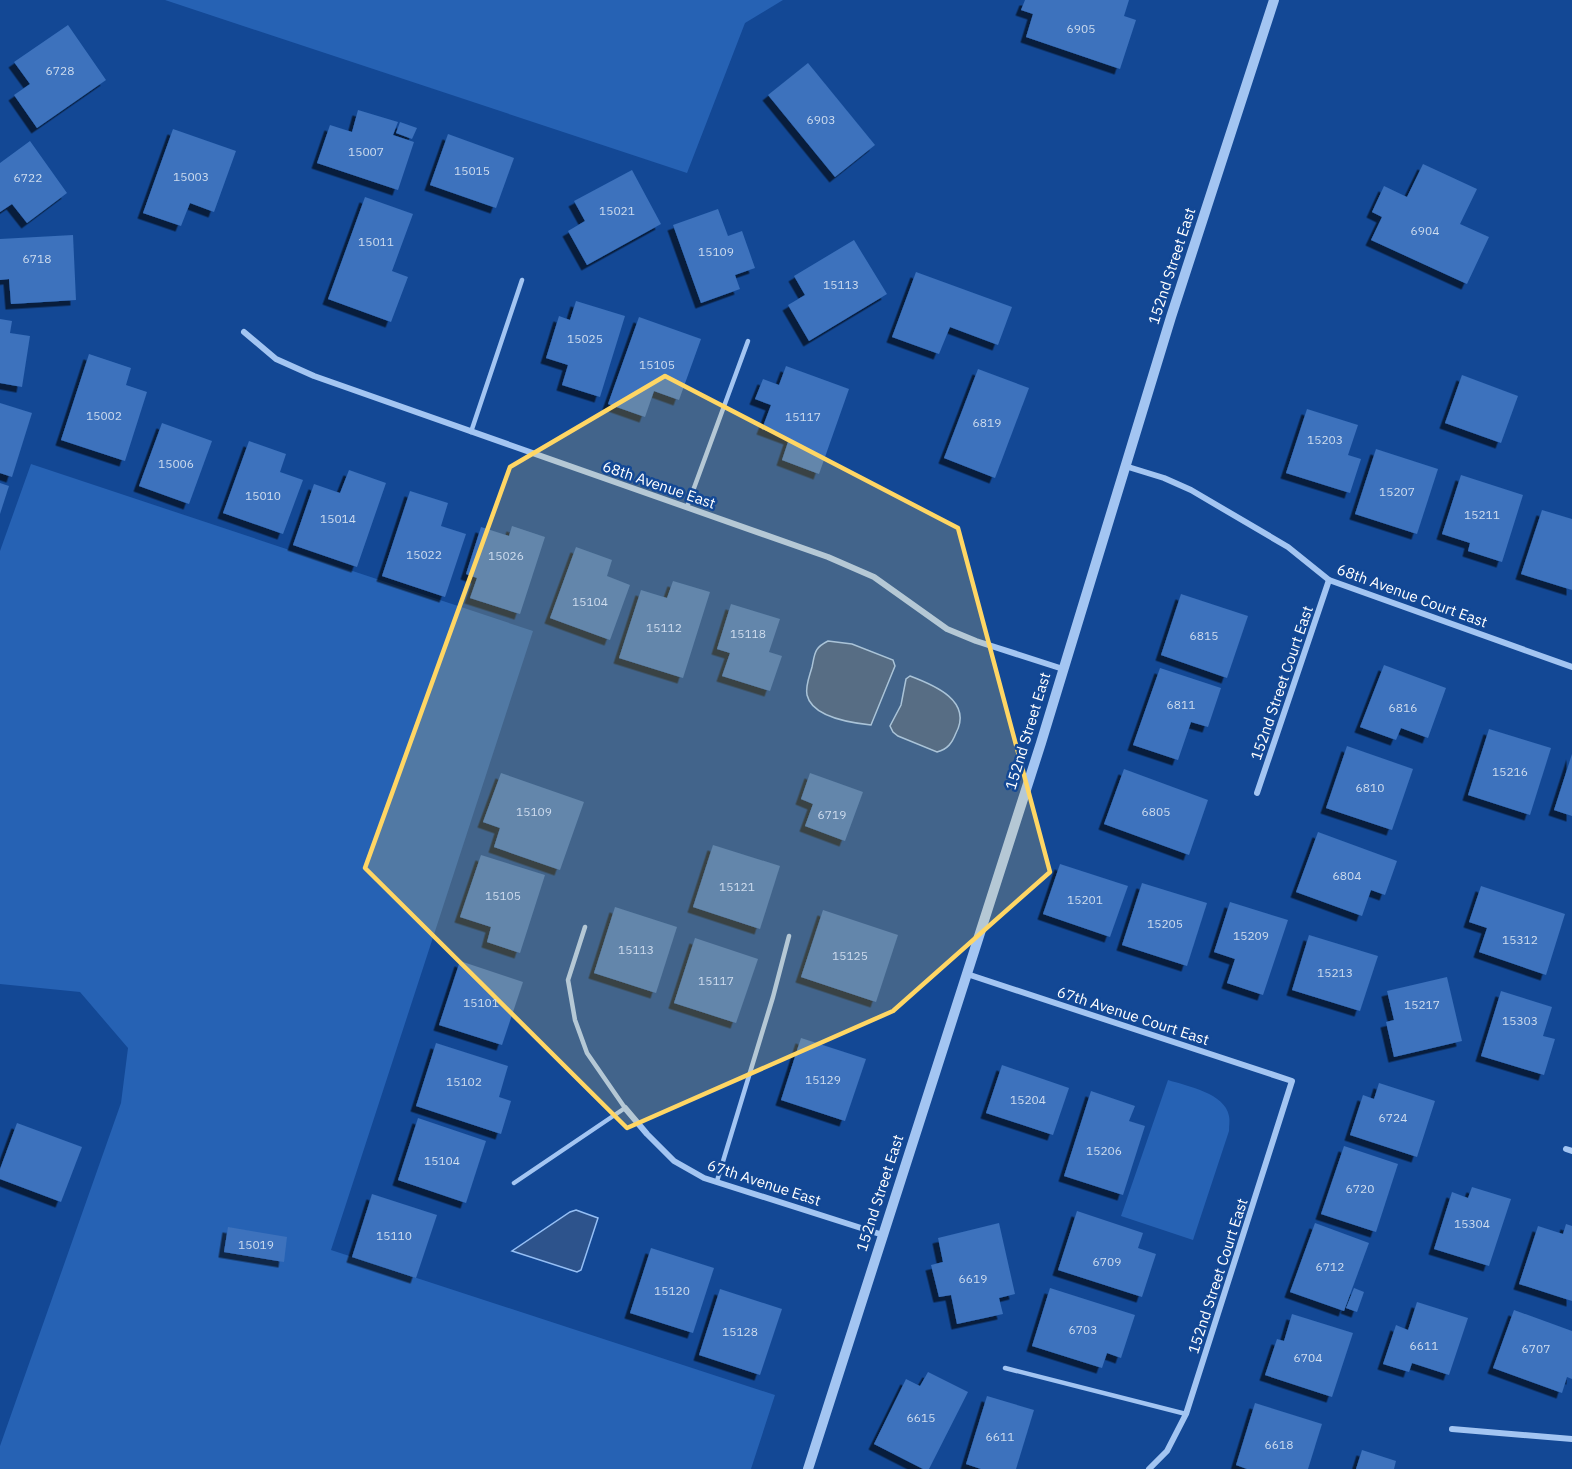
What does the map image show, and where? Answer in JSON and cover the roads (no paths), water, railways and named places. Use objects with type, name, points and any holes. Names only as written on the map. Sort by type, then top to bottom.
[{"type":"street","name":"152nd Street East","points":[[808,1469],[1063,669],[1171,316],[1274,0]]},
{"type":"street","name":"68th Avenue East","points":[[244,332],[276,358],[314,376],[837,561],[874,577],[947,628],[976,641],[1063,669]]},
{"type":"street","name":"68th Avenue Court East","points":[[1125,466],[1164,478],[1191,490],[1288,547],[1329,580],[1572,667]]},
{"type":"street","name":"152nd Street Court East","points":[[1257,793],[1329,580]]},
{"type":"street","name":"67th Avenue Court East","points":[[966,974],[1292,1081]]},
{"type":"street","name":"152nd Street Court East","points":[[1149,1469],[1167,1451],[1186,1414],[1292,1081]]},
{"type":"street","name":"67th Avenue East","points":[[625,1108],[646,1134],[674,1161],[704,1178],[883,1235]]},
{"type":"street","points":[[1452,1429],[1572,1439]]},
{"type":"lane","points":[[471,432],[522,280]]},
{"type":"lane","points":[[687,507],[748,340]]},
{"type":"lane","points":[[514,1184],[625,1108],[587,1053],[575,1020],[568,980],[585,927]]},
{"type":"lane","points":[[717,1181],[773,997],[789,936]]},
{"type":"lane","points":[[1005,1368],[1186,1414]]}]
